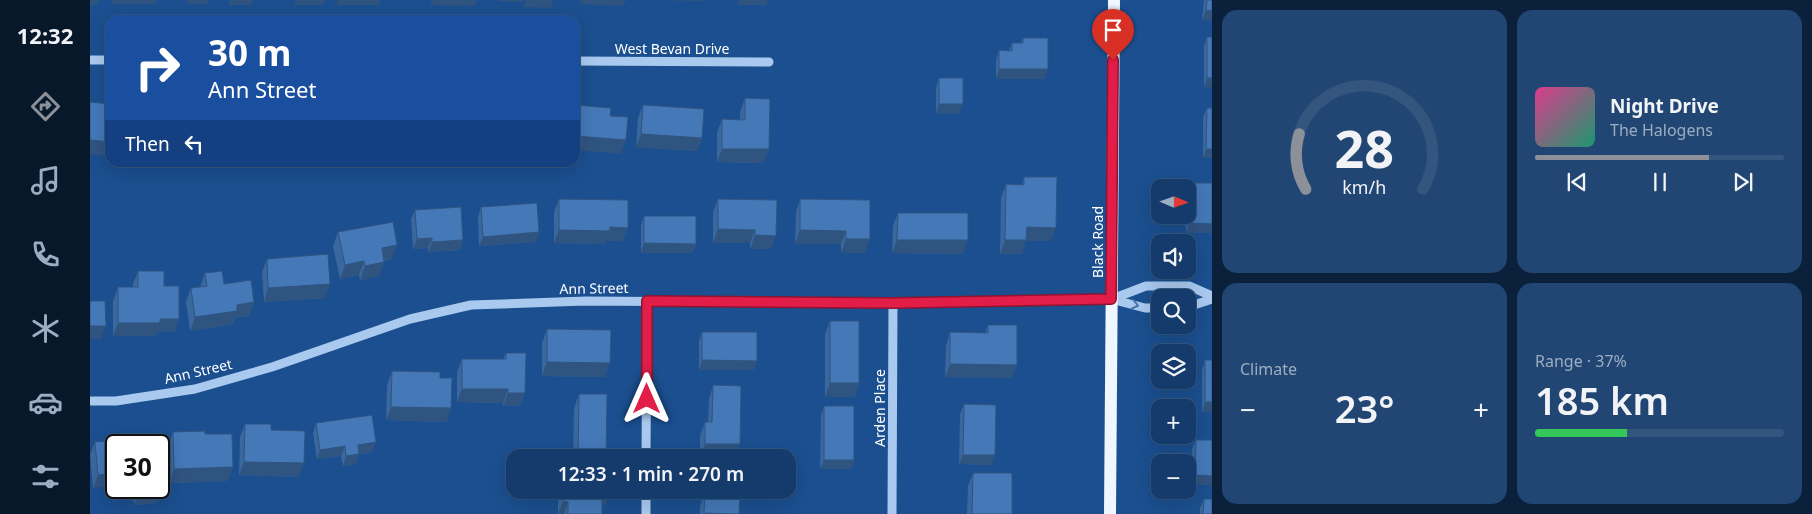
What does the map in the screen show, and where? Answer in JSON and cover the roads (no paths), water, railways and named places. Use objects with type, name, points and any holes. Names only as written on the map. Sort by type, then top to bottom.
[{"type":"main road","name":"Black Road","points":[[1110,514],[1114,0]]},
{"type":"street","points":[[90,60],[105,60]]},
{"type":"street","name":"West Bevan Drive","points":[[580,61],[769,62]]},
{"type":"street","name":"Ann Street","points":[[1111,299],[1146,286],[1188,286],[1212,297]]},
{"type":"street","name":"Ann Street","points":[[1196,304],[1212,297]]},
{"type":"street","name":"Ann Street","points":[[90,401],[116,401],[195,389],[272,367],[410,319],[471,305],[585,301],[893,303],[1111,299],[1151,308]]},
{"type":"street","points":[[646,449],[647,301]]},
{"type":"street","name":"Arden Place","points":[[892,514],[893,303]]},
{"type":"street","points":[[646,499],[646,514]]}]
